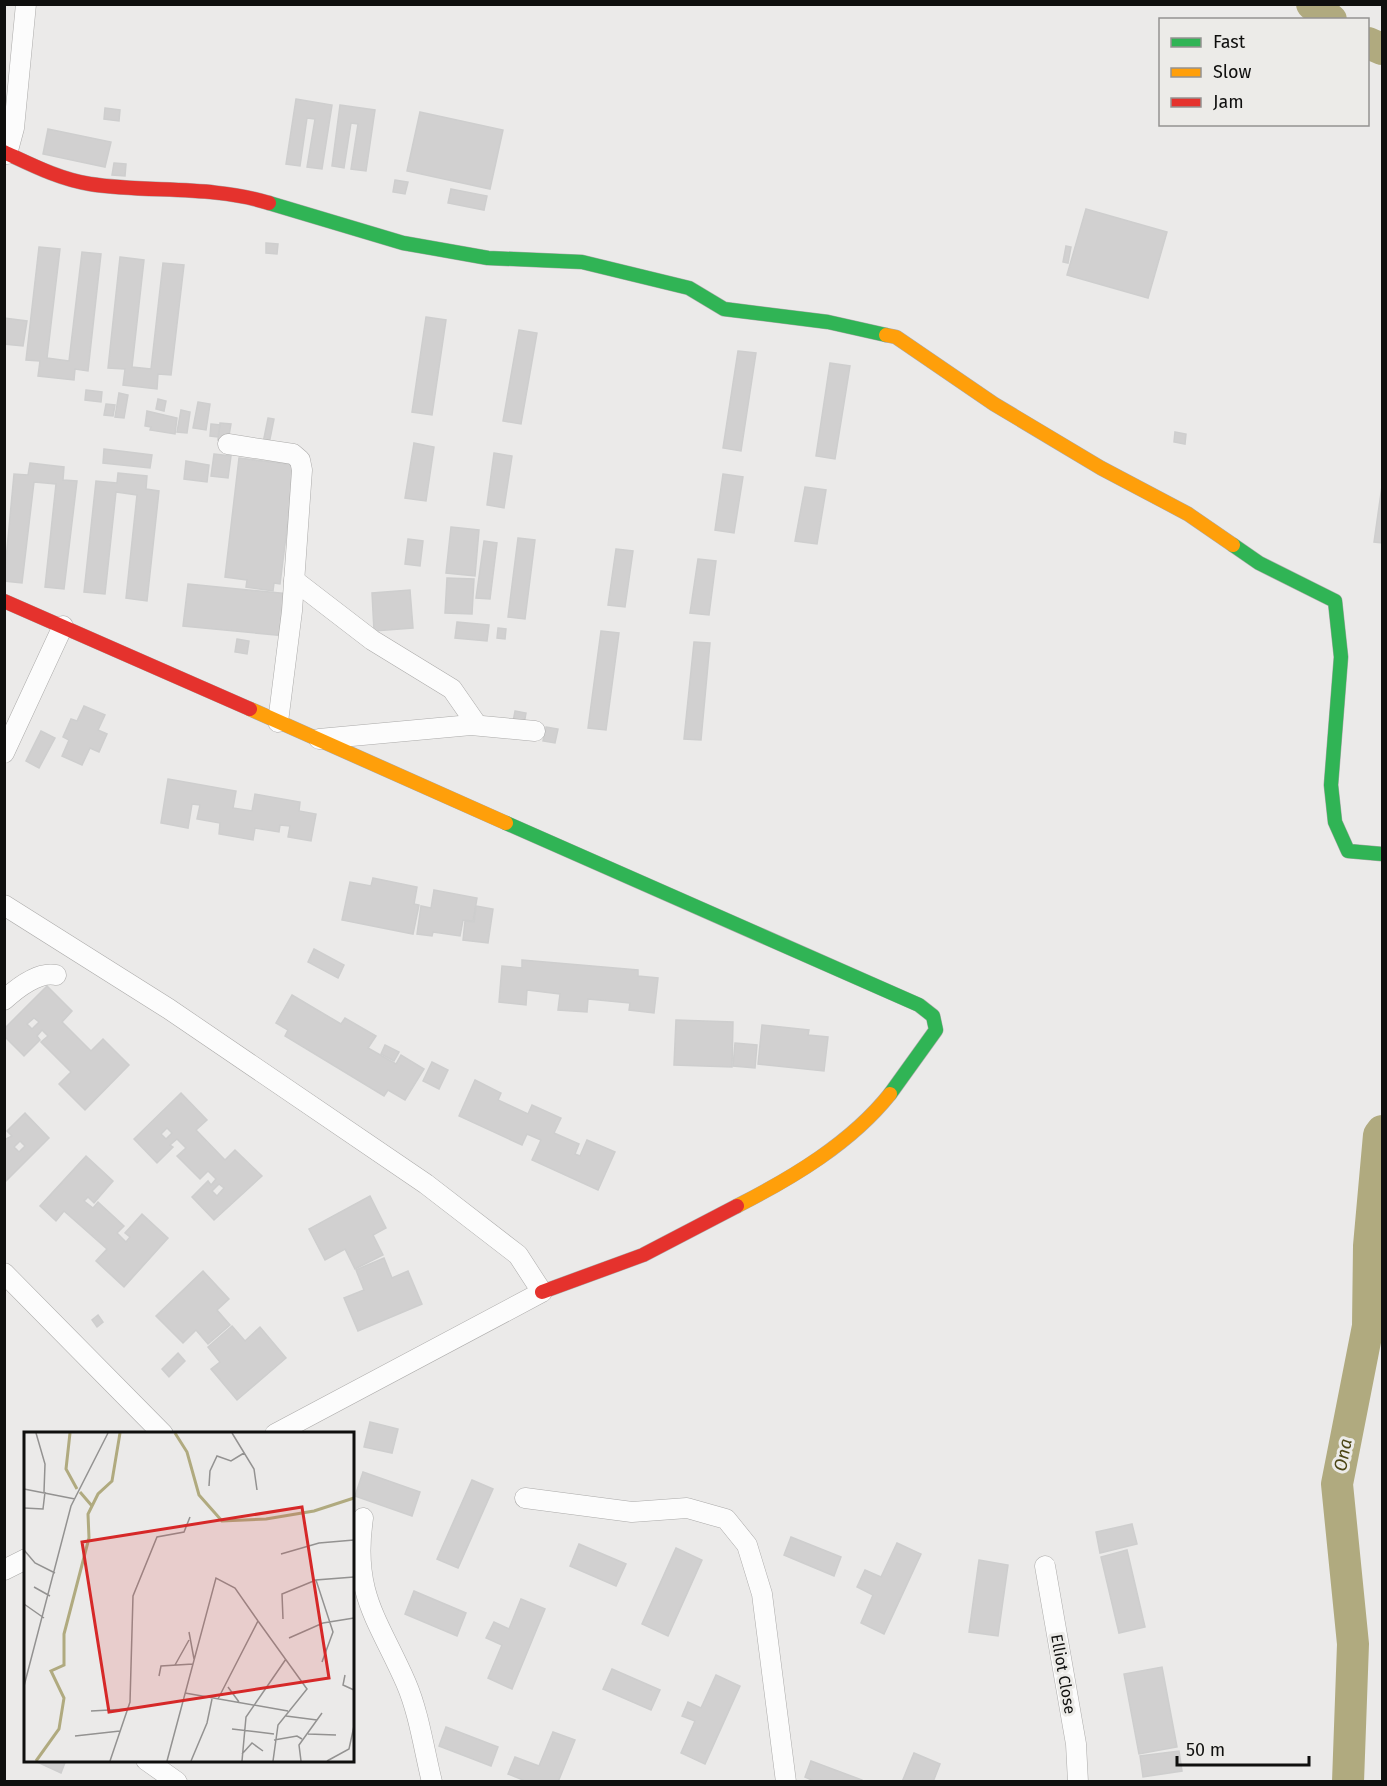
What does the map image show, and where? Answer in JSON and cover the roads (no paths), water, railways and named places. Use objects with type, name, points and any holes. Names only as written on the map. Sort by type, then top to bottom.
[{"type":"street","points":[[26,4],[14,128],[6,153],[60,177],[91,184],[243,195],[403,243],[488,258],[582,262],[689,288],[724,309],[828,322],[896,337],[994,404],[1101,468],[1188,514],[1259,564],[1335,601],[1341,657],[1331,785],[1335,822],[1347,851],[1383,854]]},
{"type":"street","points":[[228,444],[293,454],[300,460],[302,470],[294,580],[278,722]]},
{"type":"street","points":[[294,580],[372,640],[452,689],[477,725]]},
{"type":"street","points":[[4,601],[919,1005],[933,1016],[936,1030],[889,1096],[863,1124],[827,1153],[749,1200],[643,1255],[542,1292],[279,1432]]},
{"type":"street","points":[[4,753],[63,626]]},
{"type":"street","points":[[316,740],[425,728],[477,725],[536,731]]},
{"type":"street","points":[[4,905],[169,1009],[426,1184],[518,1255],[542,1292]]},
{"type":"street","points":[[4,1000],[29,981],[50,974],[56,975]]},
{"type":"street","points":[[4,1273],[161,1432]]},
{"type":"street","points":[[525,1498],[632,1512],[687,1508],[726,1519],[747,1545],[762,1594],[786,1782]]},
{"type":"street","points":[[363,1518],[360,1543],[362,1581],[374,1621],[407,1685],[432,1782]]},
{"type":"street","points":[[4,1570],[24,1560]]},
{"type":"street","name":"Elliot Close","points":[[1045,1566],[1076,1744],[1078,1782]]},
{"type":"street","points":[[147,1762],[177,1782]]},
{"type":"waterway","name":"Ona","points":[[1312,4],[1329,18]]},
{"type":"waterway","name":"Ona","points":[[1369,43],[1382,49]]},
{"type":"waterway","name":"Ona","points":[[1348,1782],[1353,1644],[1337,1484],[1368,1326],[1369,1246],[1379,1135],[1382,1131]]}]
